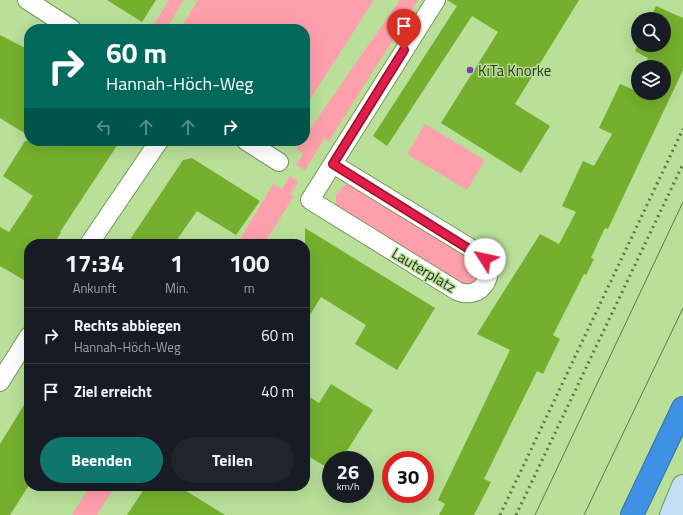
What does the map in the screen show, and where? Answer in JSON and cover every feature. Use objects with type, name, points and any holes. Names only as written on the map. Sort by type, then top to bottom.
[{"type":"highway","points":[[632,515],[683,408]]},
{"type":"main road","points":[[671,515],[683,486]]},
{"type":"street","points":[[26,0],[64,24]]},
{"type":"street","points":[[333,164],[436,0]]},
{"type":"street","points":[[93,239],[156,146]]},
{"type":"street","points":[[254,146],[279,162]]},
{"type":"street","name":"Lauterplatz","points":[[333,164],[480,254],[489,266],[485,284],[480,290],[473,294],[464,294],[457,291],[310,200],[333,164]]},
{"type":"street","points":[[0,382],[24,344]]},
{"type":"shaded area","points":[[169,0],[184,0],[169,24],[154,24]]},
{"type":"shaded area","points":[[198,0],[374,0],[310,99],[310,24],[183,24]]},
{"type":"shaded area","points":[[400,0],[418,0],[329,141],[324,139],[305,170],[296,165],[303,154],[296,149],[298,146],[310,146],[310,129]]},
{"type":"shaded area","points":[[425,124],[485,160],[467,190],[407,154]]},
{"type":"shaded area","points":[[290,176],[298,182],[290,194],[294,196],[267,239],[240,239],[273,184],[282,189]]},
{"type":"shaded area","points":[[351,184],[479,262],[481,276],[468,288],[336,208],[336,195],[343,186]]},
{"type":"shaded area","points":[[87,491],[112,491],[97,515],[72,515]]},
{"type":"building","points":[[107,0],[156,0],[142,22]]},
{"type":"building","points":[[447,0],[579,0],[515,104],[550,126],[521,173],[441,123],[498,32],[472,16],[387,146],[373,136],[457,6]]},
{"type":"building","points":[[656,6],[670,12],[653,12]]},
{"type":"building","points":[[671,13],[683,18],[683,70],[671,95],[671,60],[647,60],[648,58],[637,52],[671,52]]},
{"type":"building","points":[[0,35],[24,47],[24,133],[0,118]]},
{"type":"building","points":[[620,84],[631,89],[631,100],[669,100],[608,229],[605,228],[591,258],[594,259],[586,275],[584,274],[553,335],[560,339],[543,374],[537,371],[484,479],[491,482],[474,515],[439,515],[445,504],[438,500],[510,350],[477,334],[540,234],[559,244],[576,212],[562,206],[583,161],[594,166],[612,134],[599,128]]},
{"type":"building","points":[[24,143],[24,146],[117,146],[57,239],[24,239],[24,280],[0,266],[0,227],[9,232],[33,196],[3,176]]},
{"type":"building","points":[[192,158],[260,201],[236,235],[197,211],[177,239],[130,239],[183,160]]},
{"type":"building","points":[[305,228],[435,308],[397,370],[355,344],[366,325],[321,297],[310,315],[310,239],[305,239]]},
{"type":"building","points":[[331,384],[373,410],[347,451],[322,451],[322,464],[310,457],[310,397],[319,403]]},
{"type":"building","points":[[24,405],[25,491],[10,515],[0,515],[0,444]]},
{"type":"building","points":[[143,491],[186,491],[225,515],[127,515]]},
{"type":"tram line","points":[[535,515],[683,202]]},
{"type":"tram line","points":[[584,515],[683,308]]},
{"type":"railway","points":[[500,515],[683,129]]},
{"type":"railway","points":[[516,515],[683,164]]},
{"type":"place","name":"KiTa Knorke","points":[[470,70]]},
{"type":"route","points":[[404,50],[333,164],[480,254],[485,259]]}]
